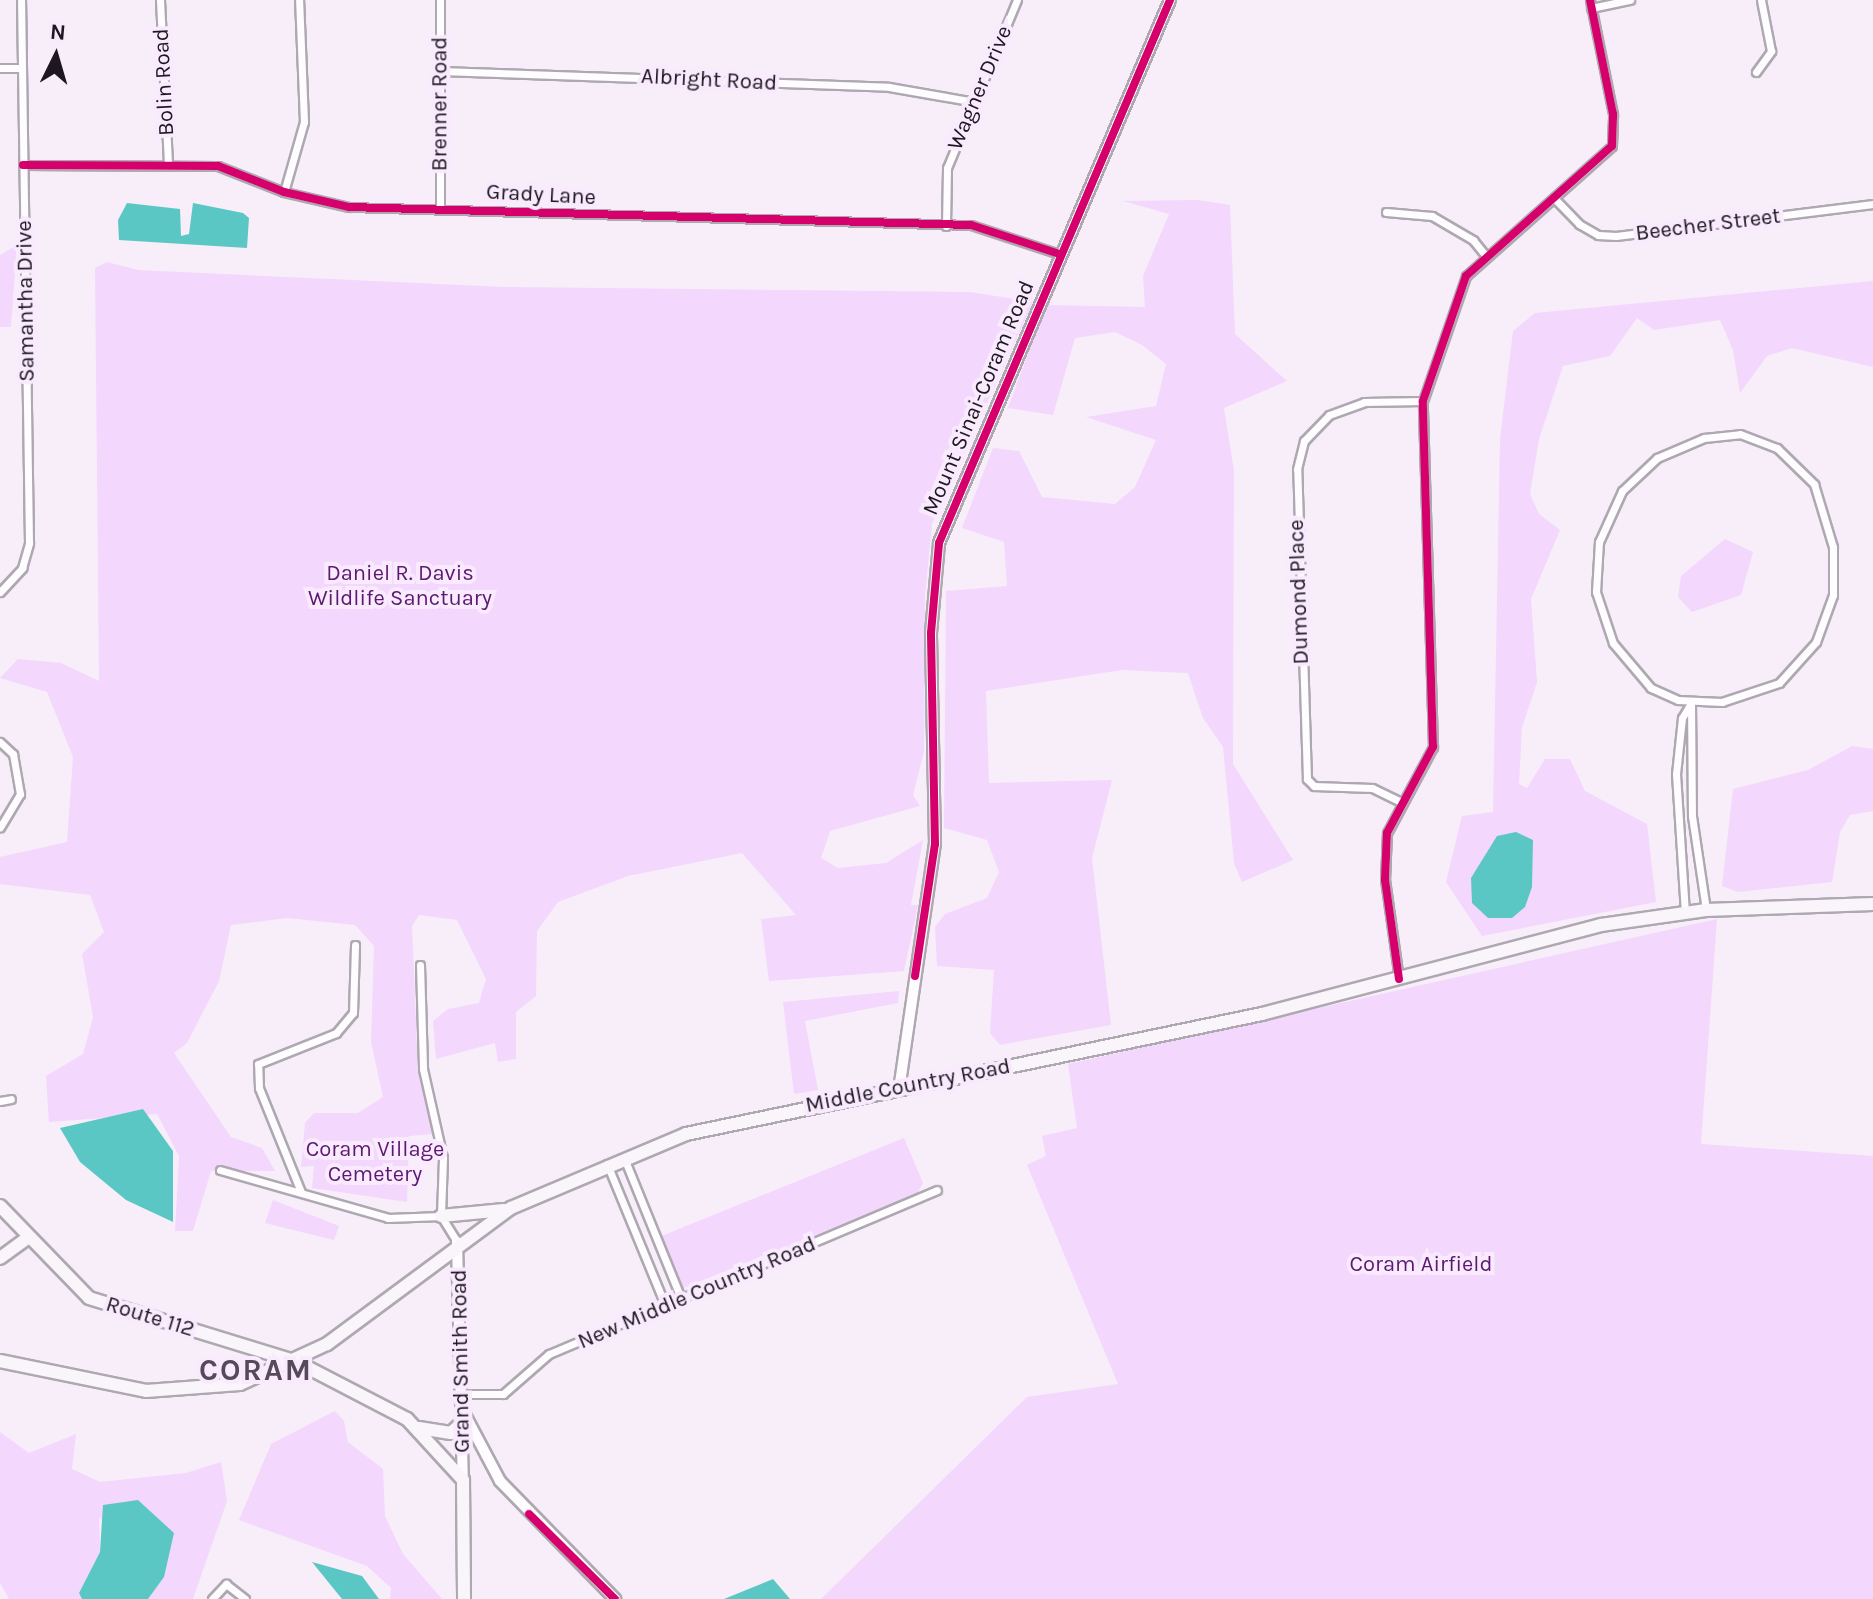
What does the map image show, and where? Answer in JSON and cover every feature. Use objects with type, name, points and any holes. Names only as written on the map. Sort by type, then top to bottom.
[{"type":"main road","name":"Mount Sinai-Coram Road","points":[[899,1090],[935,844],[931,633],[939,543],[1059,254],[1170,0]]},
{"type":"main road","name":"Middle Country Road","points":[[0,1361],[146,1391],[240,1384],[297,1362],[457,1242],[507,1210],[623,1155],[740,1119],[1145,1041],[1399,979],[1525,941],[1706,910],[1873,904]]},
{"type":"main road","name":"Route 112","points":[[0,1206],[26,1239],[89,1298],[297,1362],[416,1427],[463,1480]]},
{"type":"main road","points":[[441,1216],[507,1210]]},
{"type":"main road","points":[[0,1258],[26,1239]]},
{"type":"main road","name":"Grand Smith Road","points":[[457,1242],[463,1480]]},
{"type":"main road","points":[[416,1427],[451,1433],[463,1416],[500,1481],[615,1599]]},
{"type":"main road","points":[[463,1480],[464,1599]]},
{"type":"street","name":"Samantha Drive","points":[[0,592],[22,568],[29,543],[21,0]]},
{"type":"street","name":"Bolin Road","points":[[160,0],[168,164]]},
{"type":"street","points":[[284,192],[304,122],[299,0]]},
{"type":"street","name":"Brenner Road","points":[[440,0],[440,209]]},
{"type":"street","name":"Wagner Drive","points":[[946,226],[947,168],[1017,0]]},
{"type":"street","points":[[1399,979],[1384,856],[1399,801],[1433,747],[1423,401],[1454,297],[1485,255],[1555,199],[1612,146],[1613,114],[1590,4],[1630,0]]},
{"type":"street","points":[[1756,72],[1771,51],[1761,0]]},
{"type":"street","points":[[0,68],[22,68]]},
{"type":"street","name":"Albright Road","points":[[441,71],[911,89],[975,102]]},
{"type":"street","name":"Grady Lane","points":[[23,165],[218,166],[284,192],[349,207],[993,229],[1059,254]]},
{"type":"street","name":"Beecher Street","points":[[1555,199],[1598,235],[1616,236],[1873,204]]},
{"type":"street","points":[[1386,212],[1432,216],[1473,240],[1485,255]]},
{"type":"street","name":"Dumond Place","points":[[1399,801],[1372,788],[1314,786],[1307,779],[1297,469],[1304,441],[1329,415],[1364,402],[1423,401]]},
{"type":"street","points":[[1740,434],[1777,448],[1814,484],[1834,552],[1833,595],[1816,642],[1779,683],[1733,700],[1691,703],[1651,688],[1616,649],[1597,598],[1598,547],[1616,500],[1635,475],[1685,444],[1740,434]]},
{"type":"street","points":[[1691,703],[1692,816],[1706,910]]},
{"type":"street","points":[[1685,913],[1676,774],[1682,718],[1691,703]]},
{"type":"street","points":[[0,742],[13,754],[20,794],[0,827]]},
{"type":"street","points":[[301,1192],[259,1088],[258,1064],[336,1033],[353,1013],[355,945]]},
{"type":"street","points":[[420,965],[423,1069],[443,1158],[441,1216],[457,1242]]},
{"type":"street","points":[[0,1101],[11,1099]]},
{"type":"street","points":[[623,1155],[682,1301]]},
{"type":"street","points":[[607,1162],[666,1307]]},
{"type":"street","points":[[220,1170],[388,1218],[441,1216]]},
{"type":"street","name":"New Middle Country Road","points":[[463,1394],[503,1394],[549,1354],[682,1301],[937,1190]]},
{"type":"street","points":[[212,1599],[226,1584],[245,1599]]},
{"type":"green space","points":[[1198,200],[1230,205],[1235,334],[1287,381],[1224,408],[1234,471],[1233,764],[1293,860],[1242,882],[1234,863],[1223,747],[1203,718],[1188,673],[1122,670],[986,691],[989,783],[1112,780],[1092,858],[1111,1025],[1000,1045],[990,1033],[994,970],[937,966],[935,927],[945,914],[987,898],[999,872],[987,840],[944,828],[946,591],[1007,586],[1004,542],[962,528],[993,448],[1019,451],[1042,497],[1115,504],[1135,487],[1156,440],[1086,417],[1156,406],[1166,364],[1142,345],[1115,332],[1075,338],[1053,415],[1008,408],[1046,305],[1145,307],[1143,276],[1169,214],[1123,201]]},
{"type":"green space","points":[[17,245],[11,327],[0,327],[0,255]]},
{"type":"green space","name":"Daniel R. Davis Wildlife Sanctuary","points":[[107,262],[138,270],[504,287],[970,292],[1033,302],[932,524],[925,596],[924,752],[913,795],[920,806],[830,831],[821,858],[838,868],[886,863],[923,840],[911,905],[918,905],[904,971],[769,981],[761,919],[796,915],[742,853],[628,876],[558,902],[537,931],[536,996],[516,1012],[516,1059],[498,1062],[495,1043],[436,1059],[433,1021],[448,1009],[479,1003],[486,979],[457,920],[419,915],[412,926],[418,1071],[433,1134],[409,1136],[407,1202],[312,1188],[314,1166],[301,1167],[305,1123],[314,1113],[358,1113],[383,1097],[371,1042],[374,946],[355,925],[287,918],[231,925],[219,981],[187,1043],[174,1053],[231,1137],[262,1148],[275,1171],[211,1171],[193,1231],[175,1231],[179,1156],[157,1114],[49,1122],[46,1076],[83,1054],[93,1017],[82,954],[104,932],[90,895],[0,884],[0,857],[67,842],[73,757],[47,692],[0,678],[18,659],[61,663],[99,681],[95,268]]},
{"type":"green space","points":[[1873,281],[1873,367],[1792,348],[1767,356],[1740,393],[1733,350],[1720,320],[1654,330],[1637,318],[1610,356],[1563,366],[1539,439],[1530,494],[1539,514],[1560,530],[1531,599],[1537,682],[1522,727],[1519,784],[1527,788],[1545,759],[1570,759],[1585,791],[1647,824],[1656,902],[1482,936],[1446,882],[1462,816],[1493,812],[1500,439],[1513,331],[1535,313]]},
{"type":"green space","points":[[1725,539],[1753,552],[1741,595],[1692,612],[1678,597],[1681,576]]},
{"type":"green space","points":[[1852,746],[1873,749],[1873,811],[1850,815],[1840,832],[1832,882],[1738,892],[1722,886],[1733,789],[1808,770]]},
{"type":"green space","name":"Coram Airfield","points":[[1717,919],[1701,1144],[1873,1156],[1873,1599],[821,1599],[1027,1397],[1118,1384],[1027,1165],[1046,1156],[1042,1136],[1077,1128],[1068,1064]]},
{"type":"green space","points":[[899,991],[898,1003],[805,1021],[818,1090],[794,1094],[783,1002]]},
{"type":"green space","points":[[904,1138],[923,1183],[917,1194],[681,1289],[659,1237]]},
{"type":"green space","points":[[273,1200],[339,1226],[334,1240],[265,1223]]},
{"type":"green space","points":[[335,1411],[344,1421],[348,1442],[383,1469],[385,1516],[403,1554],[442,1599],[390,1599],[391,1588],[367,1566],[239,1520],[271,1444]]},
{"type":"green space","points":[[0,1432],[29,1453],[76,1434],[72,1469],[100,1482],[186,1473],[221,1462],[227,1501],[193,1599],[148,1599],[164,1577],[99,1517],[100,1552],[79,1593],[82,1599],[9,1599],[0,1583]]},
{"type":"water","points":[[127,203],[180,209],[181,236],[189,234],[193,203],[243,213],[249,218],[247,248],[119,240],[118,220]]},
{"type":"water","points":[[1516,832],[1533,840],[1532,887],[1525,907],[1512,918],[1488,918],[1472,903],[1471,878],[1497,836]]},
{"type":"water","points":[[143,1109],[173,1151],[173,1222],[126,1200],[80,1162],[60,1128]]},
{"type":"water","points":[[138,1500],[174,1533],[164,1577],[148,1599],[82,1599],[79,1593],[100,1552],[103,1505]]},
{"type":"water","points":[[312,1562],[362,1576],[379,1599],[342,1599]]},
{"type":"water","points":[[773,1579],[790,1599],[724,1599]]},
{"type":"cycle path","points":[[915,976],[935,844],[931,633],[939,543],[1170,0]]},
{"type":"cycle path","points":[[1399,979],[1385,880],[1387,833],[1433,747],[1423,401],[1466,276],[1612,146],[1613,114],[1590,0]]},
{"type":"cycle path","points":[[23,165],[218,166],[284,192],[349,207],[971,225],[1059,254]]},
{"type":"cycle path","points":[[529,1514],[615,1599]]},
{"type":"district","name":"CORAM","points":[[256,1370]]},
{"type":"park label","name":"Coram Village Cemetery","points":[[375,1162]]}]
